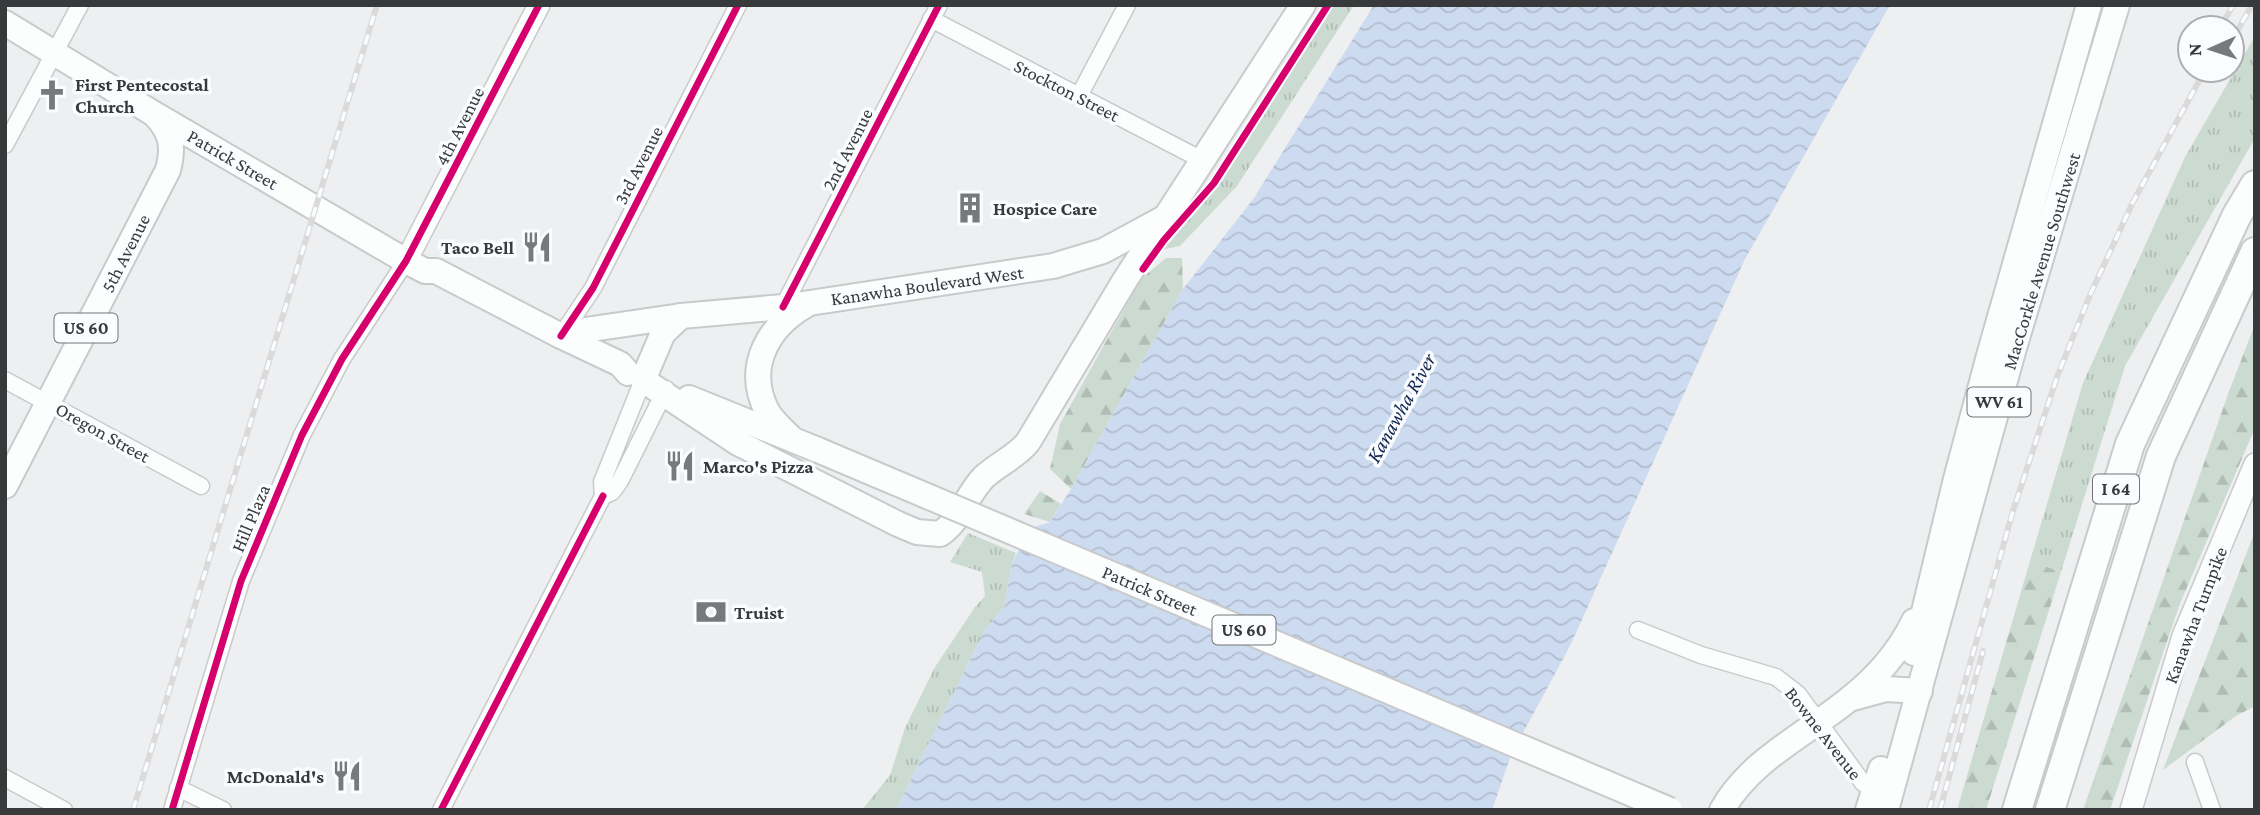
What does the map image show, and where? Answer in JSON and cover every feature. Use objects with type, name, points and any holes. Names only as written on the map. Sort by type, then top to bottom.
[{"type":"highway","name":"I 64","points":[[2017,810],[2130,444],[2238,215],[2255,185]]},
{"type":"highway","name":"I 64","points":[[2050,810],[2161,456],[2255,252]]},
{"type":"main road","name":"4th Avenue","points":[[416,266],[539,5]]},
{"type":"main road","name":"Kanawha Boulevard West","points":[[665,391],[738,443],[917,533],[940,534],[951,525],[984,478],[1021,451],[1028,442],[1125,279],[1303,5]]},
{"type":"main road","name":"MacCorkle Avenue Southwest","points":[[1912,690],[1935,569],[1956,479],[2089,5]]},
{"type":"main road","name":"MacCorkle Avenue Southwest","points":[[1879,803],[2117,5]]},
{"type":"main road","name":"Patrick Street","points":[[5,23],[151,112],[416,266],[432,281],[567,354],[615,374],[636,377]]},
{"type":"main road","points":[[151,112],[166,128],[170,137],[173,151],[168,170]]},
{"type":"main road","points":[[168,170],[196,153],[218,151]]},
{"type":"main road","name":"5th Avenue","points":[[5,486],[168,170]]},
{"type":"main road","name":"Kanawha Boulevard West","points":[[561,336],[584,330],[681,316],[783,307],[1053,266],[1080,260],[1164,218]]},
{"type":"main road","points":[[1114,245],[1128,256],[1130,263],[1125,279]]},
{"type":"main road","name":"Patrick Street","points":[[416,266],[436,271],[620,364],[636,377]]},
{"type":"main road","points":[[792,439],[768,412],[761,396],[759,365],[761,353],[782,321],[812,302]]},
{"type":"main road","points":[[665,391],[636,377],[663,333],[681,316]]},
{"type":"main road","name":"Patrick Street","points":[[665,391],[792,439],[1670,810]]},
{"type":"main road","name":"Kanawha Turnpike","points":[[2131,810],[2183,636],[2255,464]]},
{"type":"main road","points":[[1722,810],[1746,777],[1850,700],[1887,663],[1909,632],[1935,569]]},
{"type":"main road","points":[[1850,700],[1886,689],[1912,690]]},
{"type":"street","points":[[5,145],[80,5]]},
{"type":"street","name":"3rd Avenue","points":[[561,336],[593,288],[738,5]]},
{"type":"street","points":[[1079,96],[1127,5]]},
{"type":"street","name":"Stockton Street","points":[[935,12],[1079,96],[1204,161]]},
{"type":"street","name":"2nd Avenue","points":[[783,307],[935,12]]},
{"type":"street","name":"Hill Plaza","points":[[172,810],[241,581],[302,435],[342,359],[416,266]]},
{"type":"street","points":[[441,810],[603,496],[602,482],[636,377]]},
{"type":"street","name":"Oregon Street","points":[[5,380],[201,486]]},
{"type":"street","points":[[603,496],[612,492],[620,481],[665,391]]},
{"type":"street","name":"Bowne Avenue","points":[[1638,630],[1701,655],[1776,677],[1798,694],[1879,803]]},
{"type":"street","points":[[2194,762],[2212,810]]},
{"type":"street","points":[[5,778],[64,810]]},
{"type":"street","points":[[178,788],[223,810]]},
{"type":"green space","points":[[1334,5],[1354,5],[1237,186],[1180,246],[1160,250],[1218,186]]},
{"type":"green space","points":[[2255,36],[2255,138],[2125,366],[2061,572],[2030,561],[2083,383],[2185,157],[2227,84],[2246,84],[2246,52]]},
{"type":"green space","points":[[1166,258],[1182,258],[1183,289],[1071,489],[1050,469],[1060,424],[1141,279]]},
{"type":"green space","points":[[2255,324],[2255,428],[2179,606],[2110,810],[2083,810],[2228,394]]},
{"type":"green space","points":[[1040,491],[1061,504],[1050,522],[1024,514]]},
{"type":"green space","points":[[2255,531],[2255,706],[2236,716],[2163,770]]},
{"type":"green space","points":[[968,533],[1016,553],[1005,606],[985,630],[896,810],[862,810],[890,775],[905,728],[935,667],[985,596],[982,572],[950,562]]},
{"type":"green space","points":[[2030,561],[2061,572],[1986,810],[1957,810]]},
{"type":"water","name":"Kanawha River","points":[[1374,5],[1890,5],[1745,259],[1570,646],[1511,755],[1492,810],[896,810],[985,630],[1005,606],[1011,567],[1028,529],[1050,522],[1183,289],[1254,198]]},
{"type":"railway","points":[[133,810],[377,5]]},
{"type":"railway","points":[[2228,14],[2233,5]]},
{"type":"railway","points":[[2246,16],[2252,5]]},
{"type":"railway","points":[[1929,810],[2013,511],[2057,377],[2090,295],[2133,202],[2197,84]]},
{"type":"railway","points":[[1940,810],[1983,651]]},
{"type":"cycle path","points":[[172,810],[241,581],[302,435],[342,359],[406,261],[539,5]]},
{"type":"cycle path","points":[[561,336],[593,288],[738,5]]},
{"type":"cycle path","points":[[783,307],[939,5]]},
{"type":"cycle path","points":[[1143,269],[1164,240],[1214,183],[1328,5]]},
{"type":"cycle path","points":[[441,810],[603,496]]},
{"type":"place","name":"First Pentecostal Church","points":[[52,95]]},
{"type":"place","name":"Hospice Care","points":[[970,208]]},
{"type":"place","name":"Taco Bell","points":[[537,247]]},
{"type":"place","name":"Marco's Pizza","points":[[680,466]]},
{"type":"place","name":"Truist","points":[[711,612]]},
{"type":"place","name":"McDonald's","points":[[347,776]]}]
